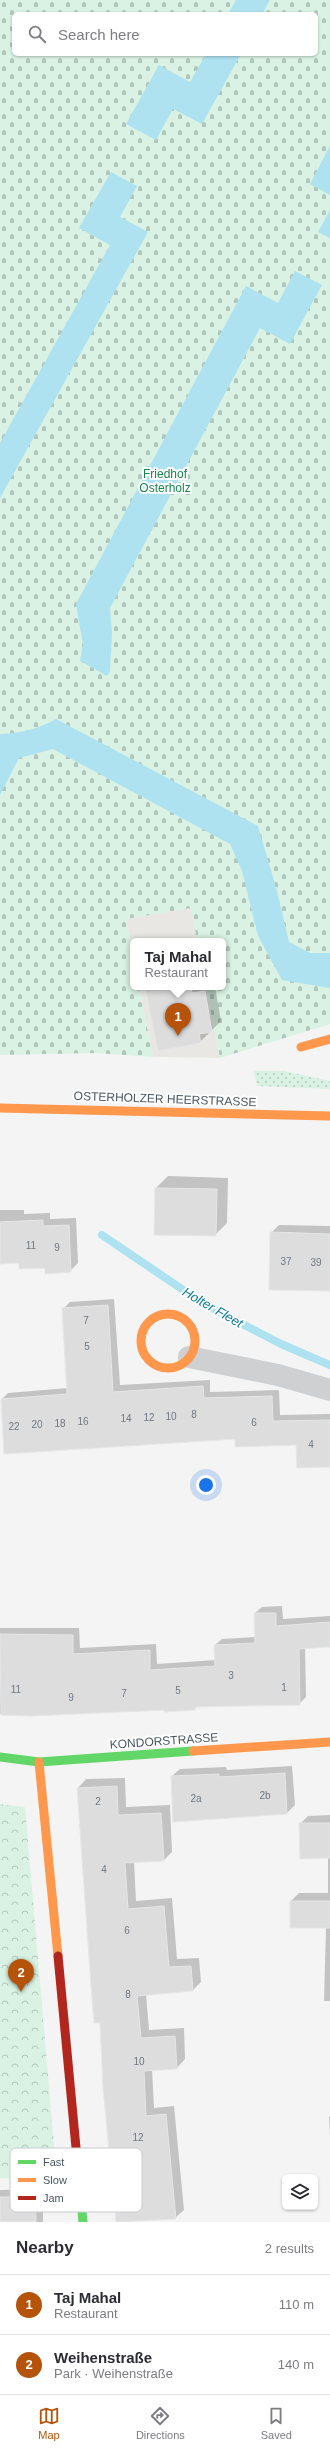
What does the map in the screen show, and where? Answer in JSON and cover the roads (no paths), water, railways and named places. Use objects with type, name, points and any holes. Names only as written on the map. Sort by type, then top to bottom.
[{"type":"street","points":[[301,1047],[330,1039]]},
{"type":"street","name":"OSTERHOLZER HEERSTRASSE","points":[[0,1108],[330,1116]]},
{"type":"street","points":[[189,1357],[194,1340],[188,1324],[172,1315],[155,1317],[147,1324],[143,1331],[141,1347],[151,1362],[158,1366],[175,1367],[189,1357],[278,1375],[330,1390]]},
{"type":"street","name":"KONDORSTRASSE","points":[[0,1757],[39,1762],[330,1742]]},
{"type":"street","points":[[39,1762],[76,2148]]},
{"type":"street","points":[[82,2212],[83,2222]]},
{"type":"water","points":[[236,0],[270,0],[263,12],[229,12]]},
{"type":"water","points":[[205,56],[240,56],[202,124],[173,109],[156,140],[126,124],[159,65],[190,82]]},
{"type":"water","points":[[330,146],[330,195],[310,184]]},
{"type":"water","points":[[111,172],[137,186],[120,217],[148,232],[0,498],[0,443],[110,245],[79,228]]},
{"type":"water","points":[[330,210],[330,238],[318,232]]},
{"type":"water","points":[[295,271],[322,285],[290,344],[260,328],[110,608],[112,634],[110,671],[107,676],[80,661],[83,645],[76,604],[246,286],[278,303]]},
{"type":"water","points":[[56,719],[258,826],[277,891],[289,942],[310,953],[330,953],[330,988],[282,980],[258,936],[242,871],[230,844],[53,749],[19,758],[0,795],[0,734],[29,730]]},
{"type":"waterway","name":"Holter Fleet","points":[[102,1235],[204,1304],[281,1344],[330,1365]]},
{"type":"place","name":"Taj Mahal","points":[[178,1036]]},
{"type":"place","name":"Weihenstraße","points":[[21,1992]]},
{"type":"park label","name":"Friedhof Osterholz","points":[[165,481]]}]
